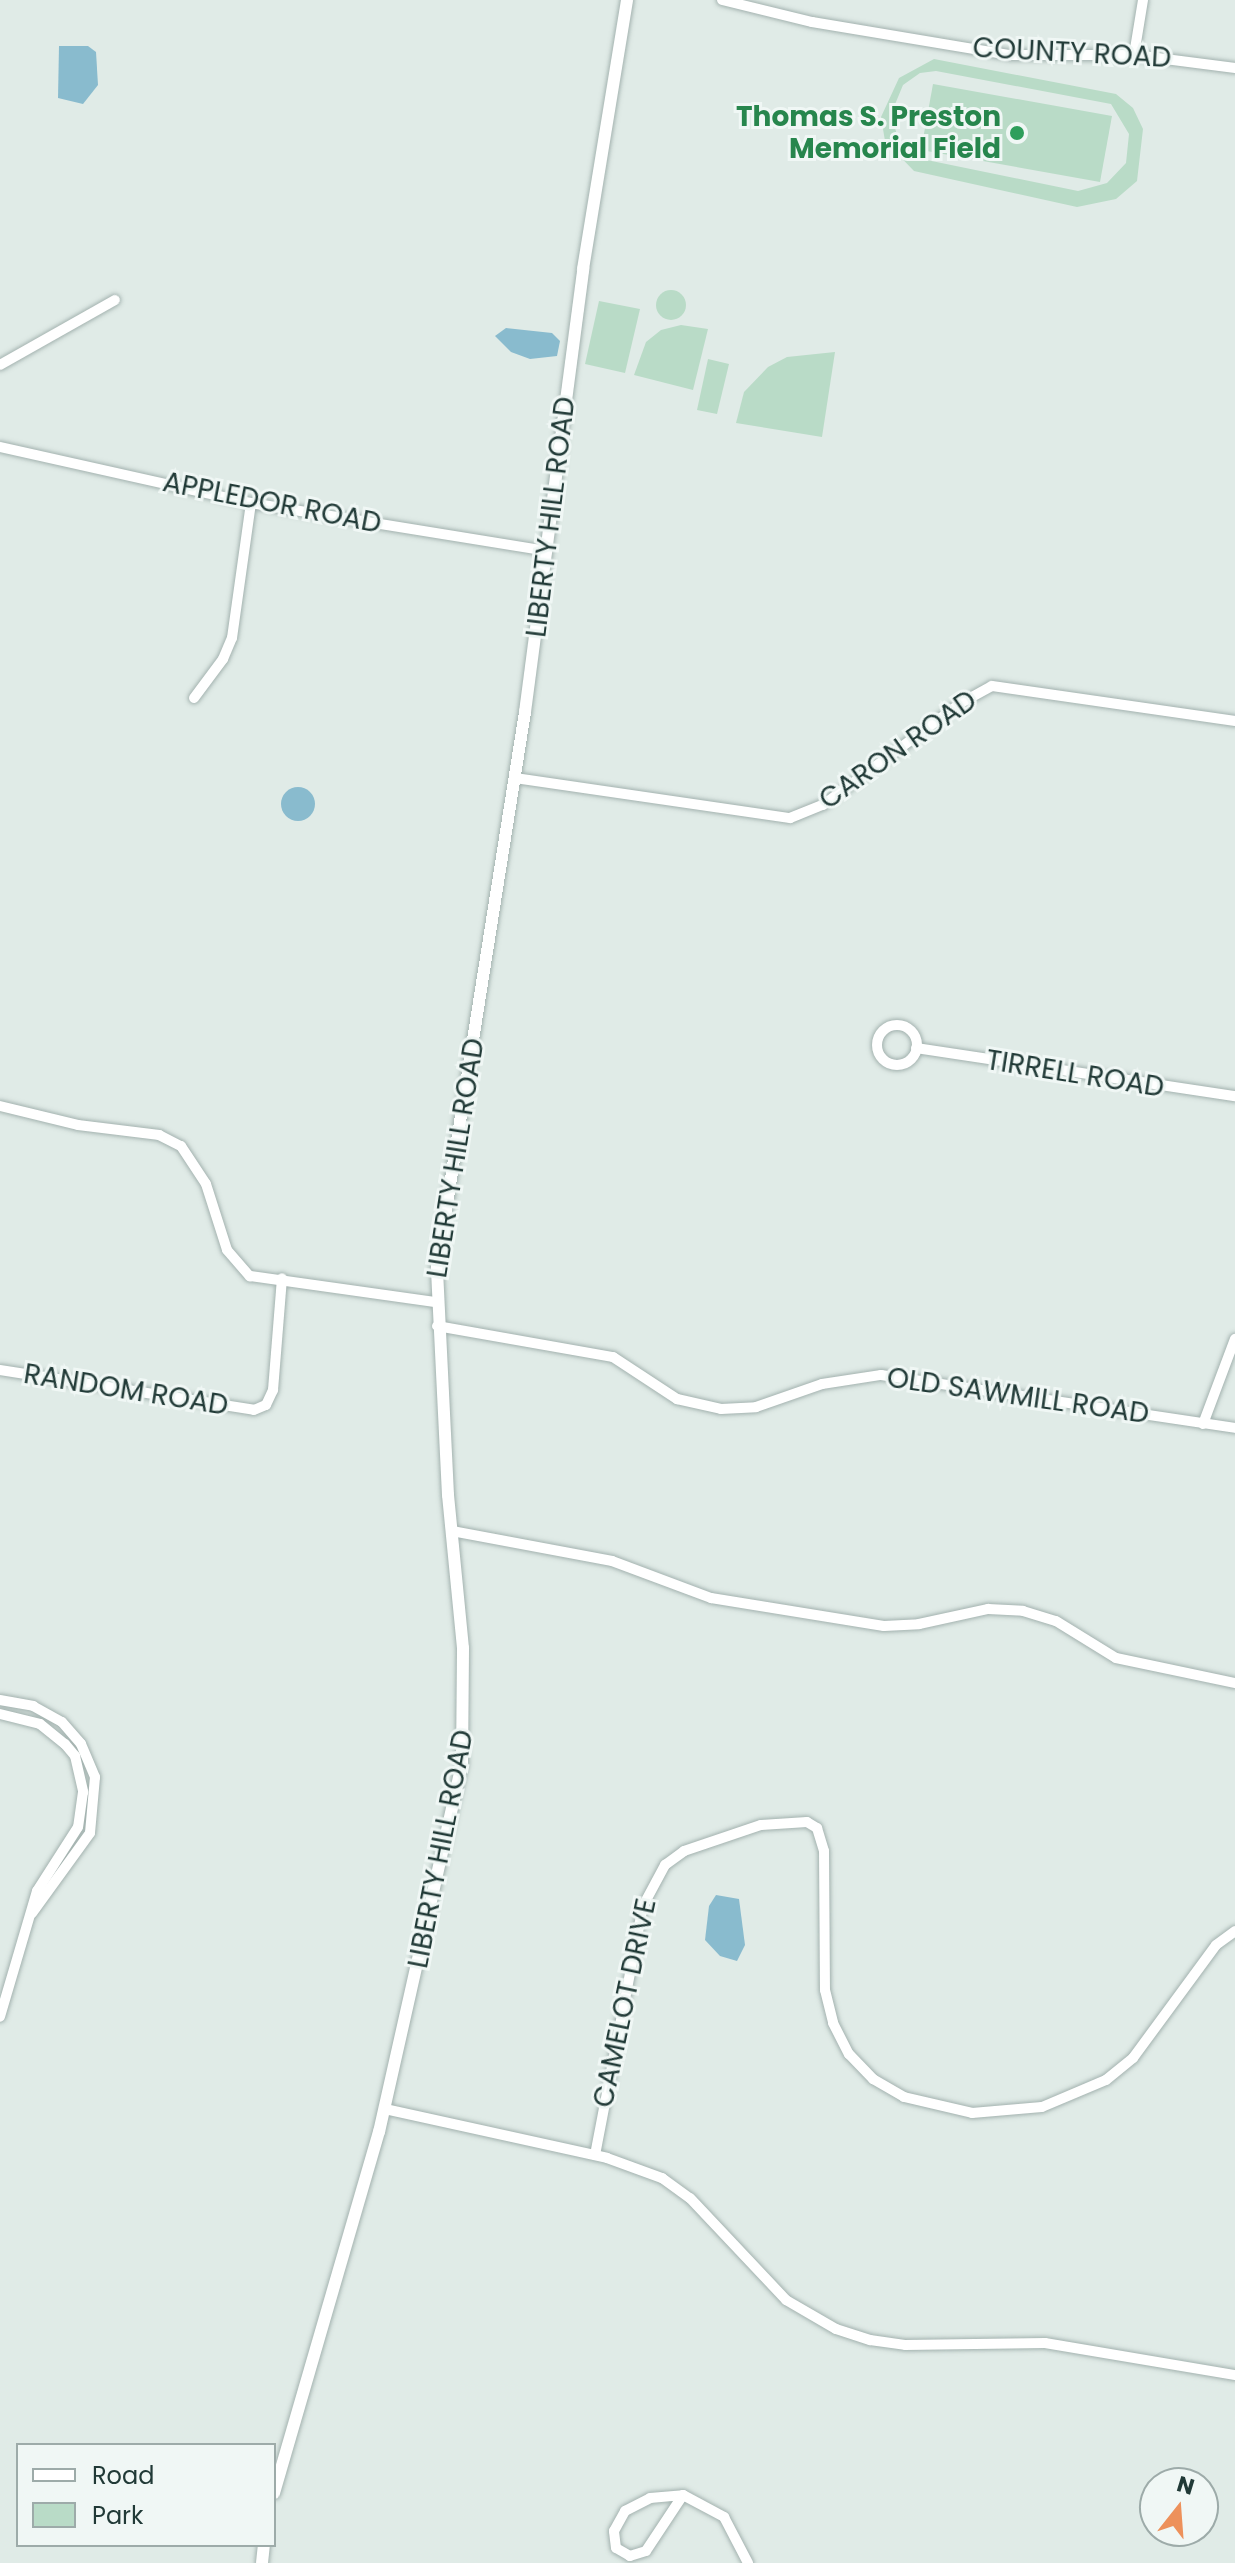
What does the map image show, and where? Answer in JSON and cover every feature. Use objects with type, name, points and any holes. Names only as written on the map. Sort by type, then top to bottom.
[{"type":"street","name":"LIBERTY HILL ROAD","points":[[276,2486],[385,2109],[462,1765],[463,1648],[435,1302],[442,1220],[515,778],[582,273],[627,0]]},
{"type":"street","name":"COUNTY ROAD","points":[[722,0],[812,22],[1010,55],[1134,55],[1235,68]]},
{"type":"street","points":[[1134,55],[1143,0]]},
{"type":"street","points":[[0,365],[115,300]]},
{"type":"street","name":"APPLEDOR ROAD","points":[[0,447],[251,503],[546,551]]},
{"type":"street","points":[[194,698],[223,659],[232,638],[251,503]]},
{"type":"street","name":"CARON ROAD","points":[[515,778],[790,818],[823,805],[961,703],[992,686],[1235,721]]},
{"type":"street","name":"TIRRELL ROAD","points":[[916,1048],[1235,1096]]},
{"type":"street","points":[[0,1106],[78,1125],[159,1135],[181,1146],[197,1163],[233,1260],[261,1280],[282,1278],[435,1302]]},
{"type":"street","name":"RANDOM ROAD","points":[[0,1370],[254,1410],[266,1405],[273,1390],[282,1278]]},
{"type":"street","name":"OLD SAWMILL ROAD","points":[[437,1326],[613,1357],[677,1399],[721,1409],[756,1407],[822,1384],[881,1375],[1235,1428]]},
{"type":"street","points":[[1203,1424],[1235,1339]]},
{"type":"street","points":[[452,1531],[612,1561],[711,1598],[884,1626],[919,1624],[988,1609],[1023,1611],[1056,1621],[1116,1658],[1235,1683]]},
{"type":"street","points":[[0,1700],[48,1713],[81,1744],[95,1777],[94,1819],[76,1857],[29,1917]]},
{"type":"street","points":[[0,1714],[40,1724],[75,1756],[82,1780],[81,1815],[42,1880],[0,2017]]},
{"type":"street","points":[[75,1756],[81,1744]]},
{"type":"street","name":"CAMELOT DRIVE","points":[[595,2155],[643,1906],[665,1865],[684,1851],[761,1825],[807,1822],[817,1828],[824,1851],[825,1990],[833,2023],[849,2054],[873,2079],[904,2097],[972,2113],[1042,2107],[1106,2080],[1133,2058],[1216,1945],[1235,1931]]},
{"type":"street","points":[[385,2109],[595,2155],[651,2173],[690,2198],[786,2300],[836,2329],[905,2345],[1045,2343],[1235,2375]]},
{"type":"street","points":[[683,2495],[646,2551],[630,2556],[616,2548],[614,2531],[625,2511],[650,2498],[683,2495],[724,2517],[748,2563]]},
{"type":"green space","points":[[934,59],[1116,94],[1133,108],[1143,129],[1137,181],[1116,199],[1077,207],[914,171],[885,141],[881,117],[899,78]],"holes":[[[936,71],[1111,104],[1129,134],[1126,163],[1107,183],[1078,191],[917,158],[899,142],[891,114],[903,85],[920,73]]]},
{"type":"green space","name":"Thomas S. Preston Memorial Field","points":[[933,84],[1112,116],[1100,182],[921,150]]},
{"type":"green space","points":[[671,290],[677,291],[685,299],[685,311],[677,319],[671,320],[665,319],[657,311],[656,305],[657,299],[665,291]]},
{"type":"green space","points":[[599,301],[640,309],[625,373],[585,364]]},
{"type":"green space","points":[[681,325],[708,329],[693,390],[634,375],[646,342],[661,330]]},
{"type":"green space","points":[[835,352],[822,437],[736,423],[744,392],[768,367],[787,357]]},
{"type":"green space","points":[[708,359],[729,364],[717,414],[697,410]]},
{"type":"water","points":[[59,46],[88,46],[96,52],[98,85],[83,104],[58,98]]},
{"type":"water","points":[[506,328],[552,333],[560,341],[557,356],[530,359],[511,352],[495,336]]},
{"type":"water","points":[[298,787],[310,792],[315,804],[310,816],[298,821],[286,816],[281,804],[286,792]]},
{"type":"water","points":[[716,1895],[739,1899],[745,1945],[737,1961],[720,1956],[705,1940],[709,1906]]},
{"type":"place","name":"Thomas S. Preston Memorial Field","points":[[1017,133]]}]
